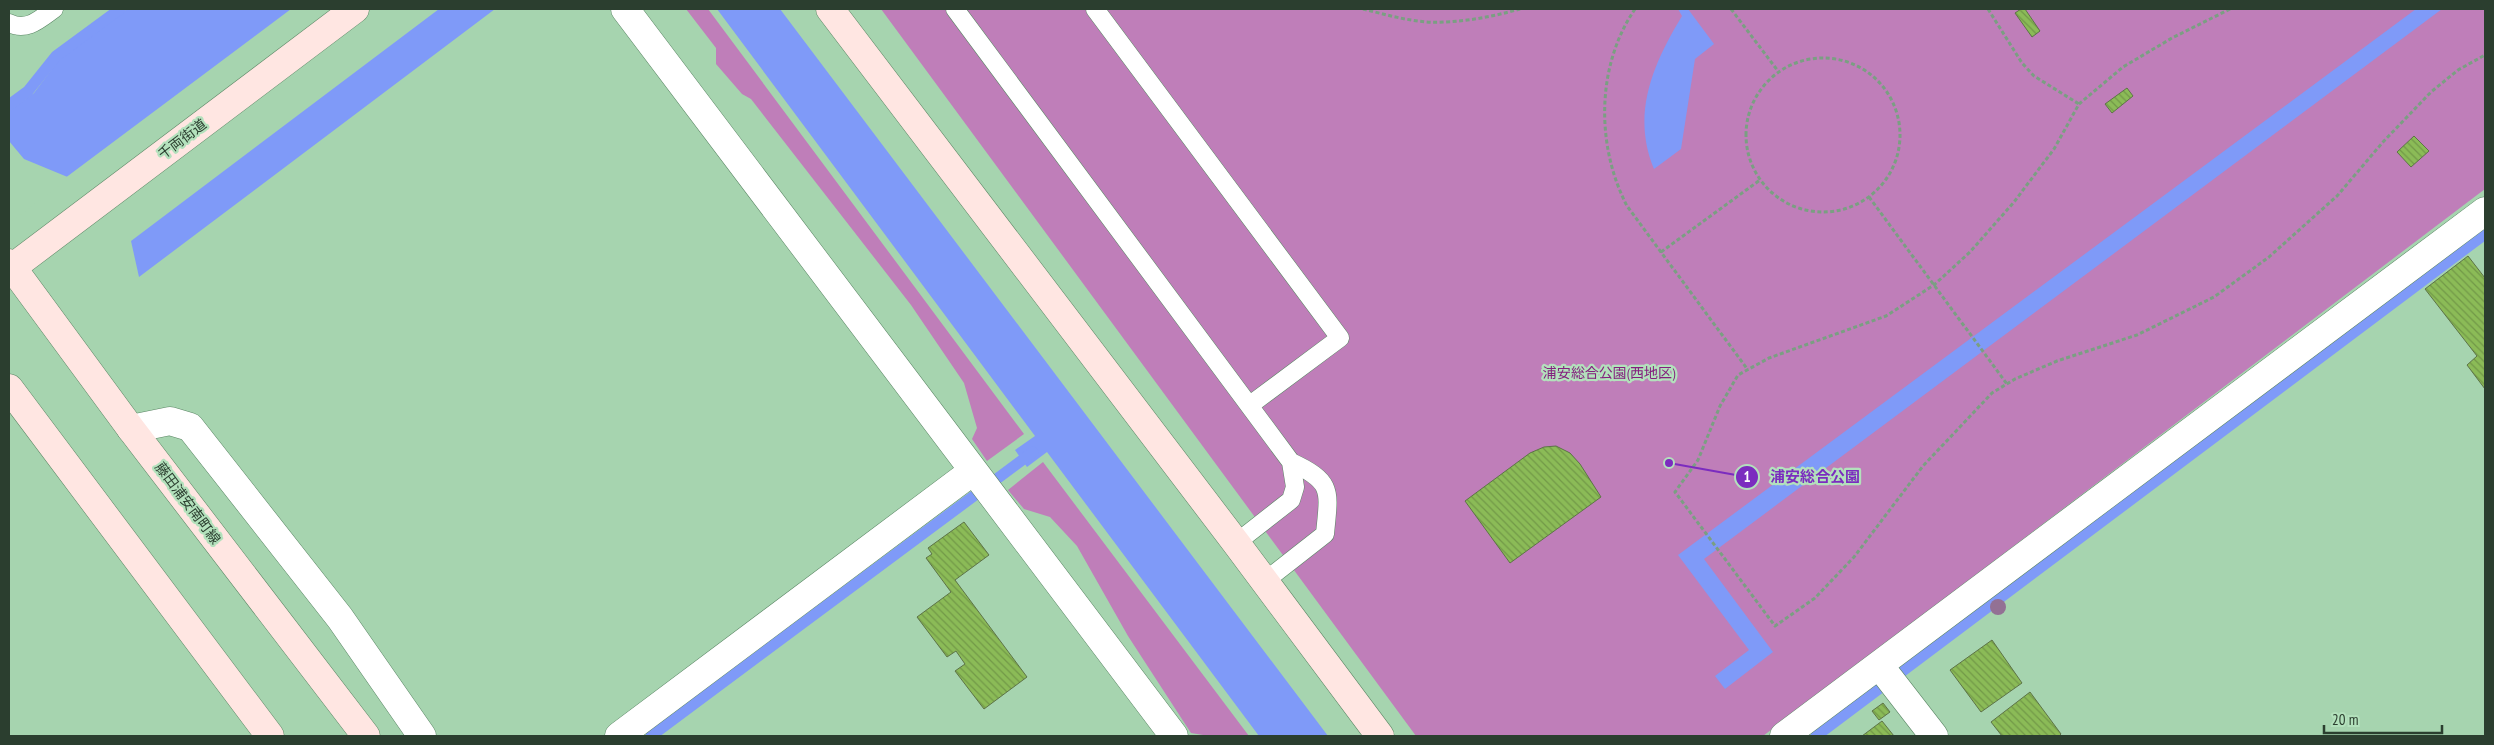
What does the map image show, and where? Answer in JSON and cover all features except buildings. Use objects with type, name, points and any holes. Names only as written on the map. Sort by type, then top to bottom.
[{"type":"street","name":"千両街道","points":[[10,267],[355,9]]},
{"type":"street","points":[[625,9],[1174,736]]},
{"type":"street","points":[[830,9],[1265,581],[1380,736]]},
{"type":"street","points":[[1784,736],[1887,675],[2485,211]]},
{"type":"street","name":"藤田浦安南町線","points":[[10,267],[131,429],[366,736]]},
{"type":"street","points":[[9,388],[270,736]]},
{"type":"street","points":[[131,429],[170,421],[190,427],[340,618],[422,736]]},
{"type":"street","points":[[619,736],[982,483]]},
{"type":"street","points":[[1887,675],[1934,736]]},
{"type":"lane","points":[[9,23],[22,27],[32,25],[54,9]]},
{"type":"lane","points":[[955,9],[1291,462],[1295,488],[1291,500],[1236,543]]},
{"type":"lane","points":[[1095,9],[1340,338],[1250,405]]},
{"type":"lane","points":[[1265,581],[1325,534],[1329,494],[1315,472],[1291,462]]},
{"type":"path","points":[[1363,9],[1388,16],[1442,23],[1493,16],[1520,9]]},
{"type":"path","points":[[1634,9],[1615,47],[1604,107],[1606,141],[1618,190],[1627,206],[1660,252],[1748,370]]},
{"type":"path","points":[[1731,9],[1778,71]]},
{"type":"path","points":[[1988,9],[2022,63],[2034,76],[2079,104]]},
{"type":"path","points":[[2230,9],[2172,38],[2122,68],[2079,104],[2054,149],[2014,202],[1970,252],[1934,285],[1886,316],[1769,358],[1738,375],[1724,398],[1698,460],[1675,492],[1775,626],[1822,591],[1854,557],[1922,466],[1992,393],[2007,384],[2058,362],[2138,335],[2214,297],[2269,257],[2337,196],[2383,142],[2431,92],[2458,70],[2485,55]]},
{"type":"path","points":[[1828,57],[1854,63],[1877,78],[1892,100],[1900,126],[1898,153],[1888,177],[1870,197],[1848,208],[1824,212],[1799,209],[1777,198],[1760,180],[1749,158],[1745,134],[1746,126],[1749,110],[1760,89],[1778,71],[1802,60],[1828,57]]},
{"type":"path","points":[[1660,252],[1760,180]]},
{"type":"path","points":[[1870,197],[2007,384]]},
{"type":"green space","points":[[686,9],[708,9],[1024,434],[987,461],[972,439],[977,428],[964,383],[911,305],[751,99],[742,94],[716,64],[716,48]]},
{"type":"green space","name":"浦安総合公園(西地区)","points":[[881,9],[2485,9],[2485,189],[1763,736],[1416,736]]},
{"type":"green space","points":[[1043,462],[1249,736],[1209,736],[1191,733],[1128,636],[1077,546],[1050,517],[1024,509],[1008,490]]},
{"type":"water","points":[[127,9],[291,9],[9,220],[9,111],[34,93],[61,57]]},
{"type":"water","points":[[439,9],[495,9],[139,277],[131,241]]},
{"type":"water","points":[[717,9],[780,9],[1328,736],[1259,736],[1047,452],[1027,467],[1015,450],[1035,436]]},
{"type":"water","points":[[1678,9],[1688,9],[1714,44],[1695,59],[1681,149],[1654,169],[1647,149],[1645,109],[1654,71],[1682,16]]},
{"type":"water","points":[[2416,9],[2442,9],[1704,559],[1773,652],[1725,689],[1715,676],[1749,650],[1678,555]]},
{"type":"pier","points":[[9,141],[24,159],[70,178],[9,223]]},
{"type":"waterway","points":[[9,105],[28,91],[56,56],[120,9]]},
{"type":"waterway","points":[[1816,736],[2485,234]]},
{"type":"waterway","points":[[651,736],[1033,452]]},
{"type":"place","name":"浦安総合公園","points":[[1669,463]]}]
